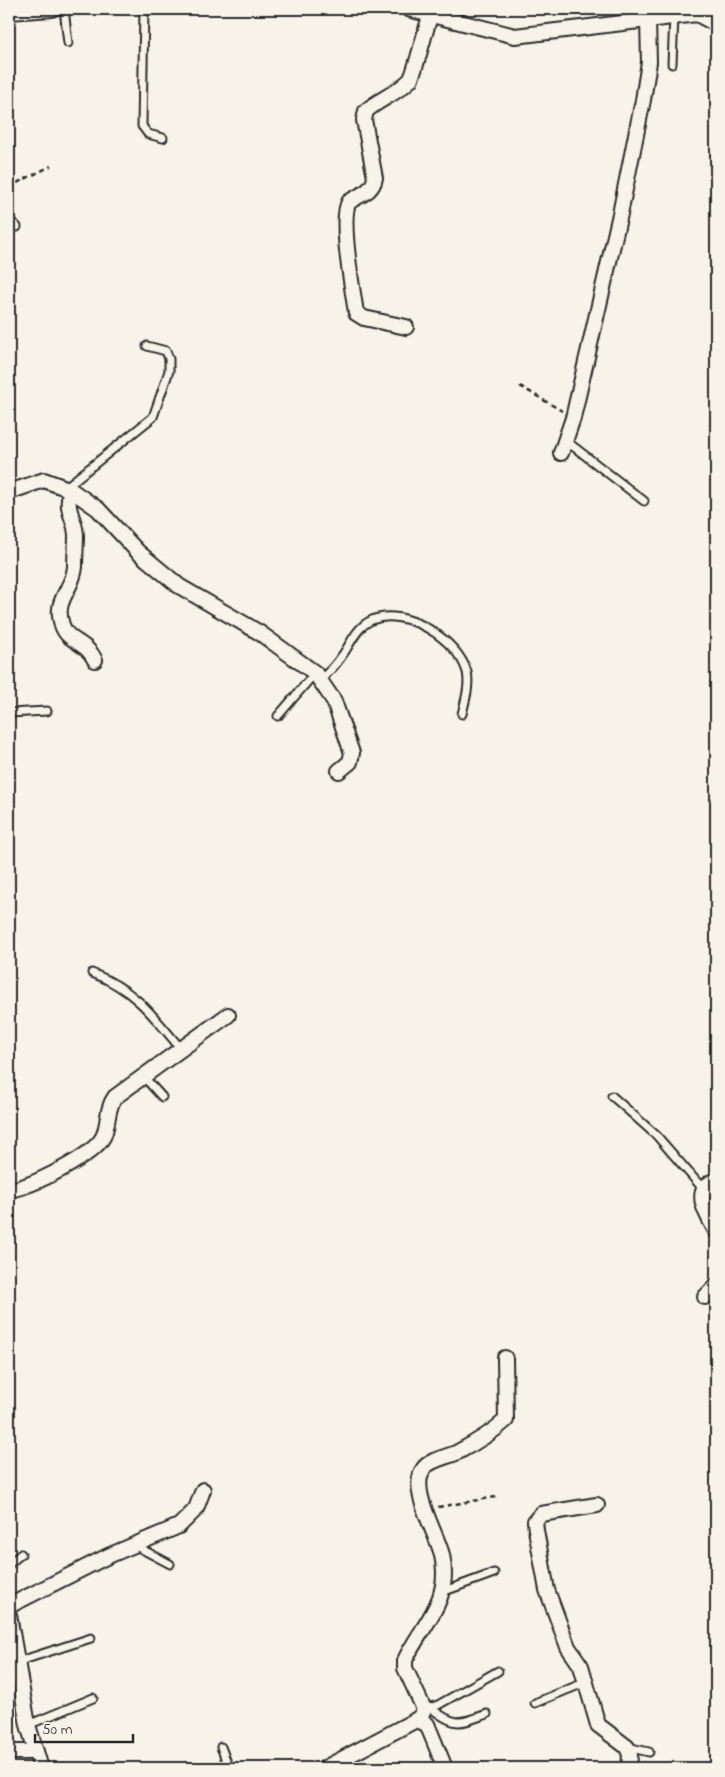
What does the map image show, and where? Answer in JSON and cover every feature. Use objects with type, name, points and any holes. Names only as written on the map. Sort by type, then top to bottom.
[{"type":"street","points":[[9,12],[52,9]]},
{"type":"street","points":[[408,9],[516,36],[648,20],[698,11],[716,24]]},
{"type":"street","points":[[406,327],[364,318],[356,313],[347,250],[346,214],[349,202],[367,192],[374,183],[375,178],[364,120],[366,110],[403,86],[413,76],[431,14]]},
{"type":"street","points":[[563,447],[573,418],[620,214],[643,100],[649,62],[648,20]]},
{"type":"street","points":[[9,492],[44,480],[68,489],[98,509],[138,552],[179,586],[260,633],[318,676],[343,723],[352,753],[350,762],[339,771]]},
{"type":"street","points":[[68,489],[68,508],[76,535],[75,569],[58,608],[59,618],[66,635],[88,648],[95,660]]},
{"type":"street","points":[[9,1190],[25,1186],[53,1174],[85,1154],[102,1138],[111,1102],[143,1076],[228,1015]]},
{"type":"street","points":[[716,1180],[710,1182],[704,1190],[702,1205],[716,1231]]},
{"type":"street","points":[[705,1297],[716,1286]]},
{"type":"street","points":[[446,1768],[405,1668],[405,1660],[438,1608],[444,1576],[442,1554],[421,1499],[420,1474],[426,1466],[457,1453],[506,1420],[504,1358]]},
{"type":"street","points":[[9,1606],[133,1545],[179,1526],[196,1509],[203,1490]]},
{"type":"street","points":[[597,1505],[541,1514],[535,1521],[547,1590],[568,1647],[580,1666],[598,1725],[627,1747],[630,1755],[629,1768]]},
{"type":"street","points":[[9,1615],[28,1725],[41,1768]]},
{"type":"street","points":[[325,1768],[424,1712]]},
{"type":"street","points":[[9,1752],[36,1752]]},
{"type":"lane","points":[[64,9],[68,43]]},
{"type":"lane","points":[[144,9],[142,126],[148,134],[163,138]]},
{"type":"lane","points":[[672,64],[674,16]]},
{"type":"lane","points":[[9,219],[17,227]]},
{"type":"lane","points":[[68,489],[153,417],[168,371],[169,358],[166,351],[148,346]]},
{"type":"lane","points":[[563,447],[644,501]]},
{"type":"lane","points":[[278,716],[318,676],[341,657],[359,628],[373,620],[389,618],[414,621],[434,631],[456,652],[467,672],[468,686],[462,714]]},
{"type":"lane","points":[[9,713],[47,711]]},
{"type":"lane","points":[[92,974],[115,982],[140,1000],[180,1049]]},
{"type":"lane","points":[[143,1076],[162,1097]]},
{"type":"lane","points":[[612,1096],[657,1136],[704,1190]]},
{"type":"lane","points":[[133,1545],[170,1564]]},
{"type":"lane","points":[[9,1564],[22,1554]]},
{"type":"lane","points":[[442,1592],[494,1573]]},
{"type":"lane","points":[[17,1662],[91,1638]]},
{"type":"lane","points":[[424,1712],[498,1671]]},
{"type":"lane","points":[[535,1703],[586,1682]]},
{"type":"lane","points":[[28,1725],[93,1698]]},
{"type":"lane","points":[[424,1712],[458,1723],[487,1714]]},
{"type":"lane","points":[[221,1747],[229,1768]]},
{"type":"lane","points":[[627,1747],[649,1752]]},
{"type":"path","points":[[9,187],[51,166]]},
{"type":"path","points":[[520,386],[573,418]]},
{"type":"path","points":[[425,1509],[496,1497]]}]
